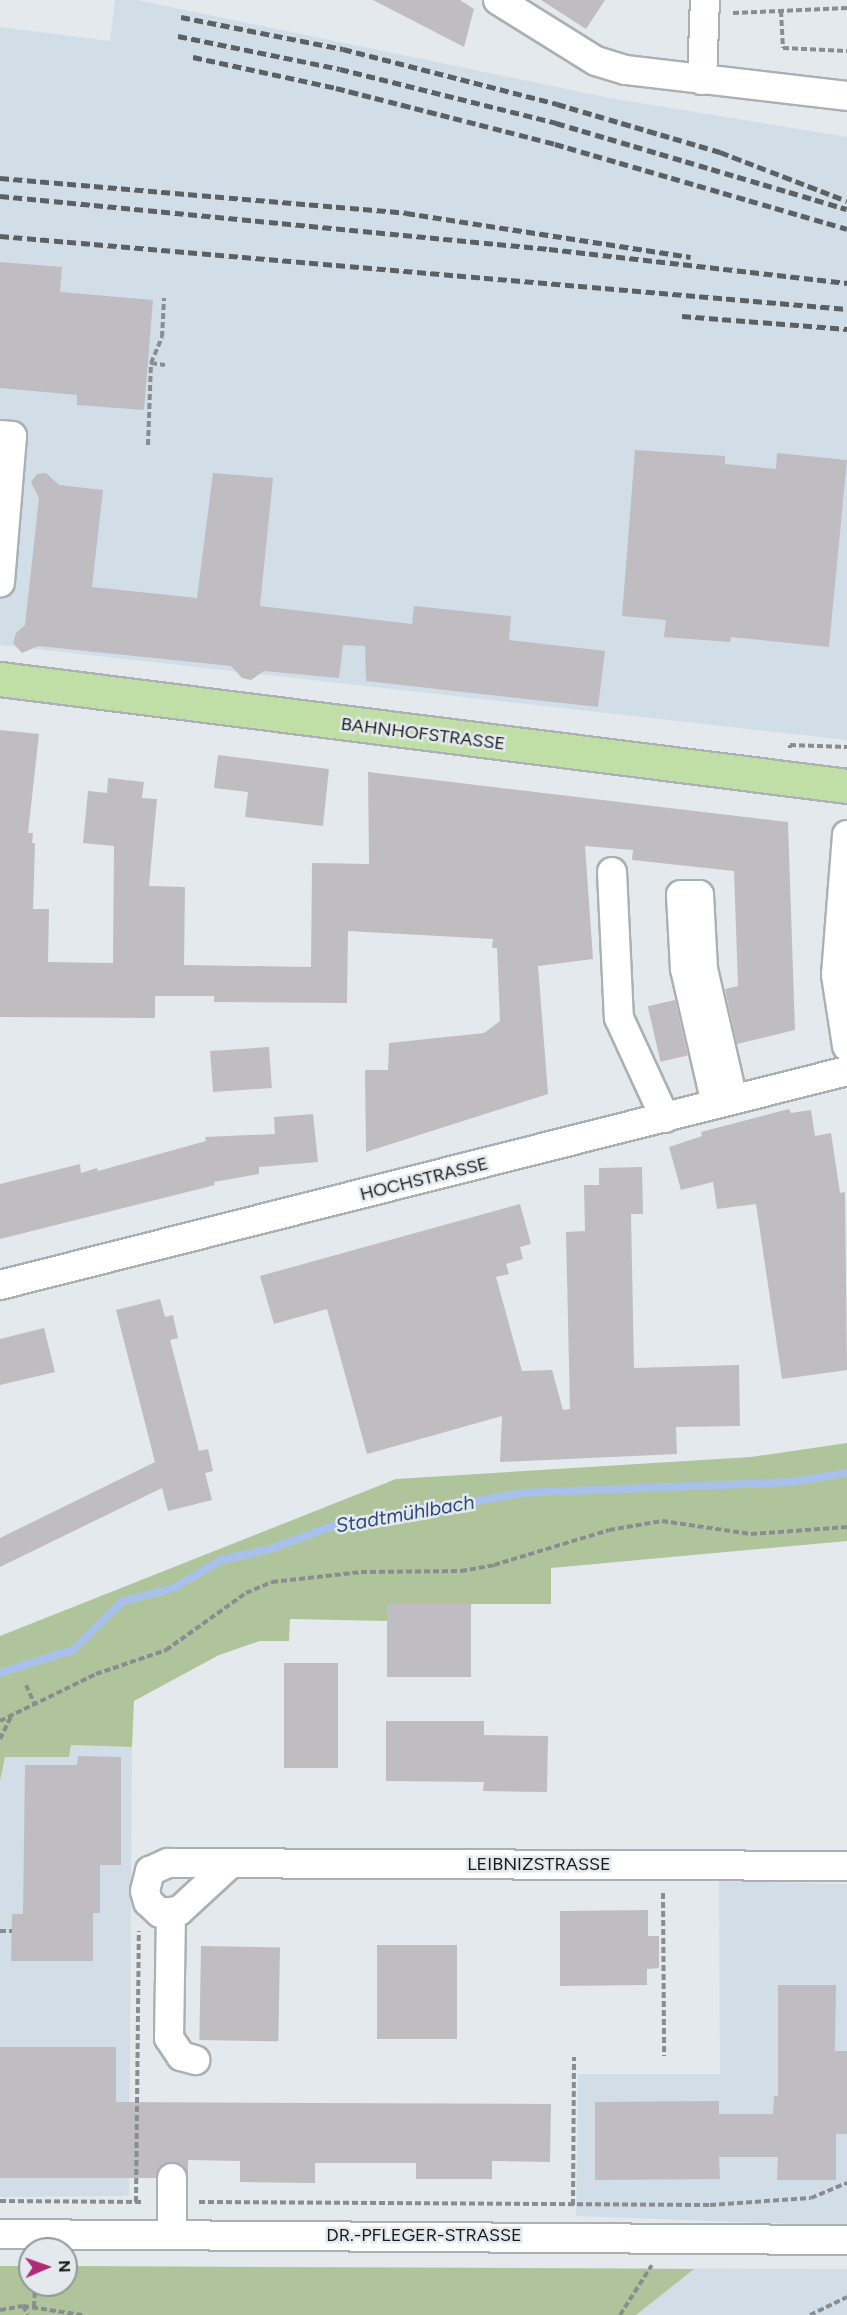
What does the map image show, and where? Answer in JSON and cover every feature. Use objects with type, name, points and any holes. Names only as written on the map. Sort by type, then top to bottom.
[{"type":"main road","name":"BAHNHOFSTRASSE","points":[[0,679],[847,786]]},
{"type":"street","points":[[498,0],[596,61],[626,70],[847,96]]},
{"type":"street","points":[[702,80],[705,8]]},
{"type":"street","points":[[0,435],[12,436],[3,502],[0,584]]},
{"type":"street","points":[[845,1030],[838,932],[847,835]]},
{"type":"street","points":[[612,872],[619,1018],[665,1118]]},
{"type":"street","points":[[681,895],[699,895],[703,969],[724,1102],[685,969],[681,895]]},
{"type":"street","name":"HOCHSTRASSE","points":[[0,1285],[847,1071]]},
{"type":"street","points":[[145,1891],[153,1910],[171,1913],[185,1907],[230,1864]]},
{"type":"street","name":"LEIBNIZSTRASSE","points":[[145,1891],[150,1871],[159,1865],[847,1866]]},
{"type":"street","points":[[171,1913],[169,2038],[181,2056],[195,2060]]},
{"type":"street","points":[[172,2190],[172,2235]]},
{"type":"street","name":"DR.-PFLEGER-STRASSE","points":[[0,2234],[573,2236],[847,2240]]},
{"type":"path","points":[[705,8],[781,11],[847,8]]},
{"type":"path","points":[[781,11],[783,48],[847,51]]},
{"type":"path","points":[[148,445],[151,363],[162,337],[164,298]]},
{"type":"path","points":[[151,363],[165,365]]},
{"type":"path","points":[[0,1721],[96,1674],[166,1650],[246,1593],[272,1582],[362,1572],[461,1571],[494,1565],[609,1530],[662,1521],[751,1534],[847,1527]]},
{"type":"path","points":[[26,1684],[34,1703]]},
{"type":"path","points":[[0,1739],[11,1715]]},
{"type":"path","points":[[663,1865],[664,2056]]},
{"type":"path","points":[[136,2202],[139,1928],[145,1891]]},
{"type":"path","points":[[0,1931],[12,1931]]},
{"type":"path","points":[[573,2236],[574,2057]]},
{"type":"path","points":[[0,2201],[136,2202],[172,2190],[573,2204],[792,2201],[829,2193],[847,2183]]},
{"type":"path","points":[[621,2315],[670,2237]]},
{"type":"path","points":[[34,2297],[34,2307]]},
{"type":"path","points":[[810,2315],[847,2297]]},
{"type":"path","points":[[23,2306],[28,2315]]},
{"type":"path","points":[[0,2310],[23,2306],[82,2315]]},
{"type":"shaded area","points":[[115,0],[137,0],[610,98],[847,137],[847,740],[0,645],[0,27],[110,41]]},
{"type":"shaded area","points":[[71,1745],[132,1747],[129,2196],[0,2197],[0,1781],[4,1757],[69,1757]]},
{"type":"shaded area","points":[[719,1881],[847,1884],[847,2226],[576,2216],[578,2074],[720,2074]]},
{"type":"shaded area","points":[[0,2266],[18,2277],[18,2297],[78,2297],[78,2266],[847,2269],[847,2315],[0,2315]]},
{"type":"green space","points":[[847,1443],[847,1541],[551,1568],[551,1604],[387,1604],[387,1621],[290,1619],[289,1641],[260,1641],[219,1655],[134,1701],[132,1747],[71,1745],[69,1757],[5,1757],[0,1781],[0,1636],[396,1479],[751,1457]]},
{"type":"green space","points":[[0,2266],[18,2266],[18,2297],[78,2297],[78,2266],[694,2269],[636,2315],[0,2315]]},
{"type":"building","points":[[373,0],[460,0],[474,9],[464,47]]},
{"type":"building","points":[[541,0],[605,0],[586,29]]},
{"type":"building","points":[[0,262],[62,267],[60,292],[153,300],[144,410],[77,405],[77,395],[0,388]]},
{"type":"building","points":[[635,450],[725,456],[725,464],[776,469],[777,453],[847,460],[829,647],[731,637],[730,642],[664,637],[666,620],[622,616]]},
{"type":"building","points":[[46,473],[59,485],[103,490],[92,587],[197,598],[213,473],[273,478],[260,606],[412,624],[414,606],[511,616],[509,640],[605,651],[598,707],[366,681],[365,646],[343,645],[339,678],[264,671],[251,680],[242,678],[231,666],[38,646],[22,653],[13,643],[16,633],[25,625],[39,498],[31,482],[37,474]]},
{"type":"building","points":[[0,730],[39,734],[28,833],[33,833],[32,843],[35,843],[33,909],[49,909],[48,962],[113,963],[114,846],[83,843],[88,791],[107,793],[108,778],[144,782],[142,798],[157,799],[149,886],[185,887],[184,965],[311,967],[312,863],[369,864],[368,772],[788,822],[795,1030],[737,1044],[725,989],[738,986],[734,871],[632,860],[633,850],[585,846],[593,959],[538,966],[548,1094],[366,1152],[365,1070],[388,1070],[389,1043],[484,1033],[500,1021],[497,948],[492,948],[493,939],[348,931],[347,1003],[214,1002],[214,996],[155,996],[155,1018],[0,1017]]},
{"type":"building","points":[[218,755],[329,769],[323,826],[245,817],[248,792],[214,788]]},
{"type":"building","points":[[675,1000],[688,1056],[661,1062],[648,1006]]},
{"type":"building","points":[[269,1047],[272,1088],[213,1092],[210,1051]]},
{"type":"building","points":[[789,1109],[791,1113],[811,1110],[815,1136],[831,1133],[840,1193],[845,1192],[847,1370],[782,1379],[756,1204],[717,1209],[713,1182],[681,1190],[669,1147],[702,1136],[701,1132]]},
{"type":"building","points":[[313,1114],[318,1162],[259,1167],[259,1174],[214,1182],[215,1185],[0,1239],[0,1184],[80,1164],[81,1173],[97,1168],[98,1171],[206,1141],[205,1137],[275,1134],[274,1117]]},
{"type":"building","points":[[642,1167],[643,1214],[631,1214],[634,1368],[739,1365],[740,1426],[676,1427],[677,1454],[500,1462],[502,1416],[367,1454],[327,1309],[274,1324],[260,1276],[520,1204],[531,1244],[520,1247],[523,1259],[506,1264],[509,1274],[496,1277],[522,1371],[552,1370],[563,1410],[570,1409],[566,1232],[585,1231],[584,1185],[599,1185],[599,1168]]},
{"type":"building","points":[[160,1299],[165,1317],[173,1315],[178,1338],[170,1340],[199,1451],[208,1449],[213,1471],[205,1473],[212,1500],[168,1511],[162,1488],[0,1567],[0,1538],[155,1462],[116,1310]]},
{"type":"building","points":[[44,1328],[55,1372],[0,1385],[0,1339]]},
{"type":"building","points":[[387,1604],[471,1604],[471,1677],[387,1677]]},
{"type":"building","points":[[284,1663],[338,1663],[338,1768],[284,1768]]},
{"type":"building","points":[[386,1721],[484,1721],[484,1735],[548,1736],[547,1792],[483,1791],[484,1782],[386,1781]]},
{"type":"building","points":[[78,1756],[121,1757],[121,1865],[100,1865],[100,1913],[93,1913],[93,1961],[11,1961],[12,1914],[23,1914],[25,1765],[77,1765]]},
{"type":"building","points":[[648,1910],[648,1936],[659,1936],[659,1968],[647,1969],[647,1985],[560,1986],[560,1911]]},
{"type":"building","points":[[377,1945],[457,1945],[457,2039],[377,2039]]},
{"type":"building","points":[[201,1946],[280,1947],[278,2041],[199,2040]]},
{"type":"building","points":[[778,1985],[836,1985],[835,2051],[847,2051],[847,2134],[836,2134],[836,2180],[777,2180],[778,2157],[719,2157],[720,2179],[595,2180],[595,2102],[719,2101],[719,2114],[773,2114],[774,2096],[778,2096]]},
{"type":"building","points":[[0,2047],[116,2047],[116,2102],[551,2104],[550,2162],[492,2161],[492,2179],[416,2179],[416,2163],[315,2163],[315,2183],[240,2182],[240,2161],[188,2160],[188,2175],[181,2164],[171,2162],[158,2169],[156,2178],[0,2178]]},
{"type":"waterway","name":"Stadtmühlbach","points":[[0,1673],[73,1650],[122,1602],[174,1588],[222,1560],[271,1549],[330,1527],[522,1493],[792,1482],[847,1473]]},
{"type":"railway","points":[[181,17],[343,49],[557,104],[720,152],[847,201]]},
{"type":"railway","points":[[178,36],[340,69],[556,123],[847,209]]},
{"type":"railway","points":[[193,57],[336,88],[555,144],[847,229]]},
{"type":"railway","points":[[0,178],[406,213],[691,257]]},
{"type":"railway","points":[[0,196],[549,249],[847,283]]},
{"type":"railway","points":[[0,236],[847,309]]},
{"type":"railway","points":[[682,316],[847,329]]}]
